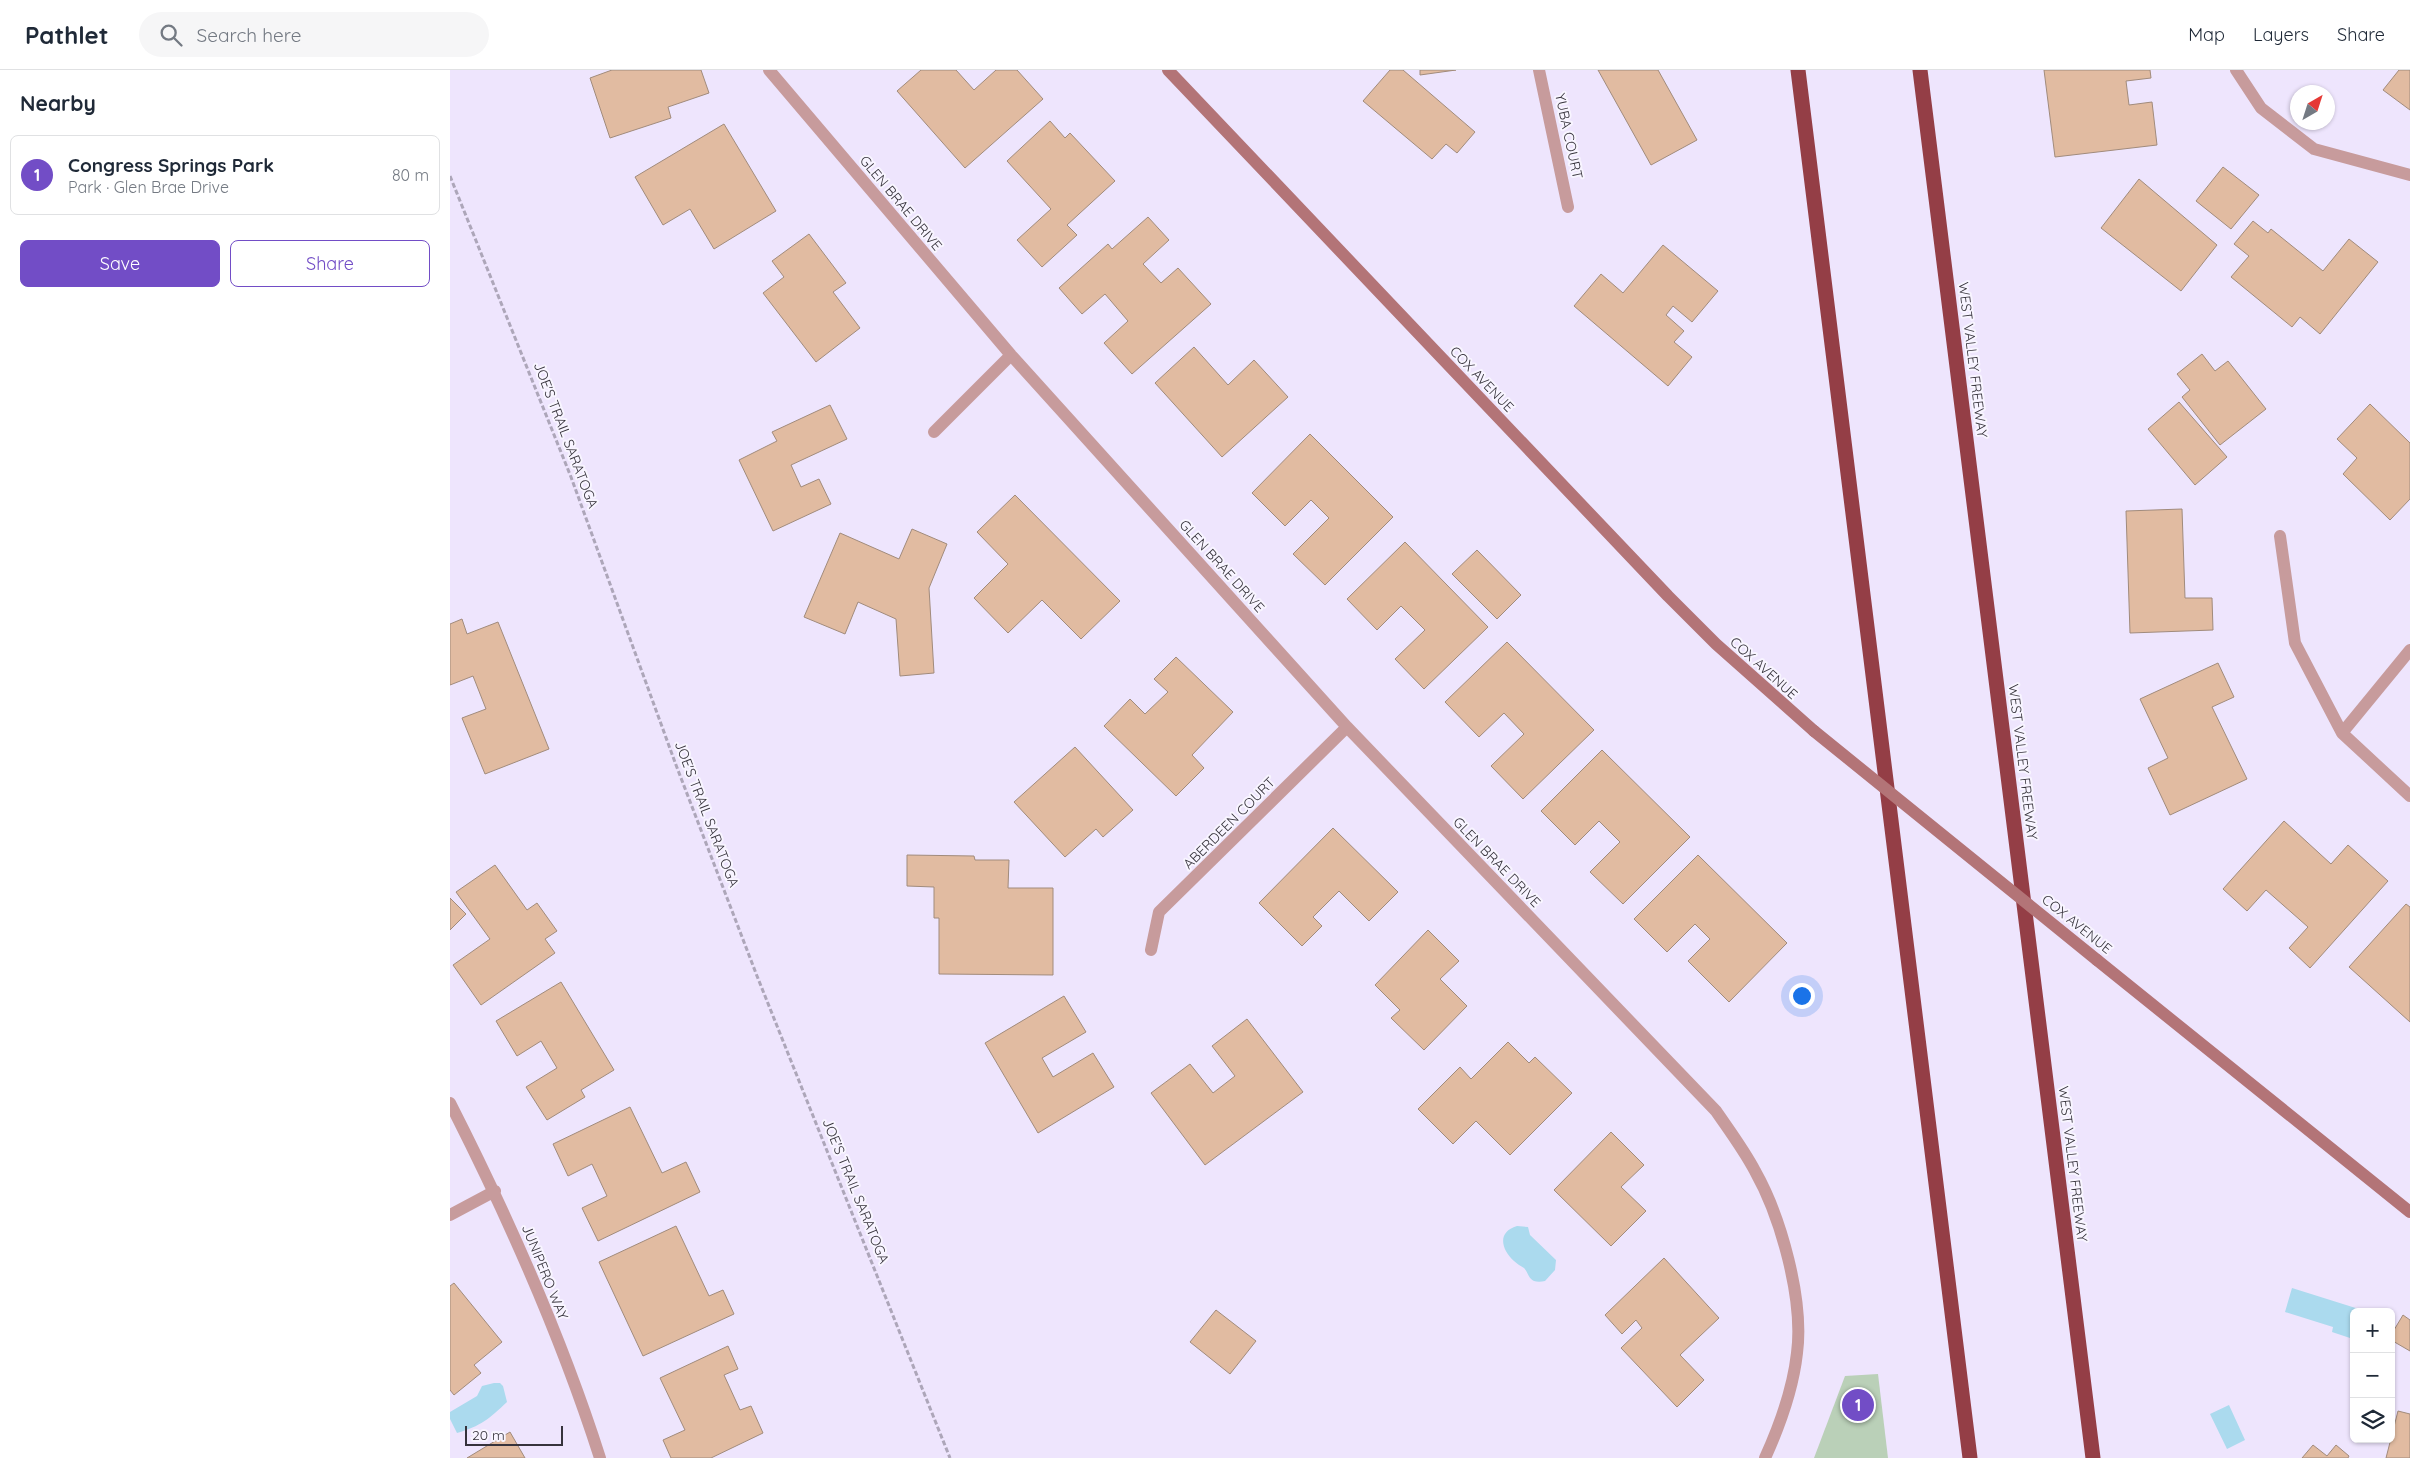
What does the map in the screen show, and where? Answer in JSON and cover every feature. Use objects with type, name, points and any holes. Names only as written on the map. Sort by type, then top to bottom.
[{"type":"highway","points":[[1798,70],[1970,1458]]},
{"type":"highway","name":"WEST VALLEY FREEWAY","points":[[1920,70],[2093,1458]]},
{"type":"main road","name":"COX AVENUE","points":[[1168,70],[1668,596],[1716,644],[1814,731],[2410,1212]]},
{"type":"street","name":"GLEN BRAE DRIVE","points":[[769,70],[1011,355],[1347,727],[1716,1110],[1756,1171],[1782,1232],[1797,1308],[1798,1353],[1789,1394],[1776,1433],[1765,1458]]},
{"type":"street","name":"YUBA COURT","points":[[1539,70],[1568,207]]},
{"type":"street","points":[[2236,70],[2262,108],[2314,150],[2410,175]]},
{"type":"street","points":[[934,432],[1011,355]]},
{"type":"street","points":[[2280,536],[2295,643],[2342,733],[2410,796]]},
{"type":"street","points":[[2342,733],[2410,650]]},
{"type":"street","name":"ABERDEEN COURT","points":[[1151,950],[1159,912],[1347,727]]},
{"type":"street","name":"JUNIPERO WAY","points":[[450,1102],[495,1191],[582,1402],[600,1458]]},
{"type":"street","points":[[450,1214],[495,1191]]},
{"type":"path","name":"JOE'S TRAIL SARATOGA","points":[[450,176],[571,477],[676,765],[750,957],[950,1458]]},
{"type":"green space","points":[[1878,1374],[1888,1458],[1814,1458],[1845,1376]]},
{"type":"water","points":[[1517,1226],[1528,1227],[1530,1235],[1556,1260],[1555,1270],[1545,1281],[1538,1282],[1532,1280],[1524,1268],[1514,1261],[1506,1251],[1503,1241],[1506,1232]]},
{"type":"water","points":[[2292,1288],[2356,1308],[2350,1308],[2350,1338],[2332,1332],[2333,1327],[2285,1312]]},
{"type":"water","points":[[500,1383],[503,1386],[507,1402],[484,1421],[472,1428],[457,1433],[450,1419],[450,1412],[477,1396],[482,1386]]},
{"type":"water","points":[[2229,1405],[2245,1440],[2227,1449],[2210,1414]]},
{"type":"building","points":[[612,70],[701,70],[709,93],[668,107],[671,118],[610,138],[590,78]]},
{"type":"building","points":[[921,70],[956,70],[974,90],[996,70],[1017,70],[1043,99],[965,168],[897,91]]},
{"type":"building","points":[[1390,70],[1403,70],[1475,132],[1457,153],[1446,144],[1432,159],[1363,101]]},
{"type":"building","points":[[1420,70],[1456,70],[1420,75]]},
{"type":"building","points":[[1598,70],[1658,70],[1697,140],[1651,165]]},
{"type":"building","points":[[2044,70],[2150,70],[2151,78],[2126,81],[2129,105],[2152,102],[2157,145],[2055,157]]},
{"type":"building","points":[[2399,70],[2410,70],[2410,110],[2383,90]]},
{"type":"building","points":[[1050,121],[1065,138],[1070,133],[1115,181],[1067,225],[1077,235],[1042,267],[1017,240],[1051,209],[1007,161]]},
{"type":"building","points":[[724,124],[776,211],[714,249],[690,209],[663,225],[635,177]]},
{"type":"building","points":[[2223,167],[2259,195],[2231,229],[2196,201]]},
{"type":"building","points":[[2139,179],[2217,245],[2181,291],[2101,228]]},
{"type":"building","points":[[1148,217],[1169,240],[1143,264],[1161,283],[1178,268],[1211,304],[1132,374],[1104,343],[1128,321],[1105,294],[1082,314],[1059,288],[1108,244],[1112,249]]},
{"type":"building","points":[[2253,221],[2268,233],[2271,229],[2323,271],[2349,239],[2378,262],[2320,334],[2300,317],[2292,327],[2231,277],[2249,256],[2234,244]]},
{"type":"building","points":[[809,234],[846,283],[833,292],[860,328],[816,362],[763,293],[784,277],[772,261]]},
{"type":"building","points":[[1663,245],[1718,291],[1692,322],[1673,306],[1666,315],[1684,331],[1674,342],[1692,357],[1668,386],[1574,306],[1601,274],[1623,293]]},
{"type":"building","points":[[1194,347],[1228,385],[1254,360],[1288,397],[1222,457],[1155,383]]},
{"type":"building","points":[[2202,354],[2215,371],[2228,361],[2266,409],[2220,445],[2182,397],[2190,390],[2177,374]]},
{"type":"building","points":[[2179,402],[2227,457],[2195,485],[2148,429]]},
{"type":"building","points":[[2370,404],[2410,443],[2410,499],[2390,520],[2343,474],[2357,458],[2337,439]]},
{"type":"building","points":[[830,405],[847,439],[791,465],[801,487],[819,479],[831,504],[773,531],[739,460],[777,441],[772,432]]},
{"type":"building","points":[[1310,434],[1393,517],[1325,585],[1293,554],[1329,518],[1311,500],[1285,526],[1252,493]]},
{"type":"building","points":[[1015,495],[1120,601],[1081,639],[1042,600],[1008,633],[974,598],[1008,564],[977,532]]},
{"type":"building","points":[[2182,509],[2185,598],[2212,598],[2213,630],[2130,633],[2126,511]]},
{"type":"building","points":[[912,529],[947,544],[929,588],[934,673],[900,676],[896,619],[858,602],[845,634],[804,617],[840,533],[899,559]]},
{"type":"building","points":[[1405,542],[1488,627],[1424,689],[1395,659],[1425,630],[1401,606],[1377,630],[1347,599]]},
{"type":"building","points":[[1477,550],[1521,595],[1497,619],[1452,574]]},
{"type":"building","points":[[462,619],[467,634],[498,622],[549,749],[485,774],[462,718],[486,709],[473,676],[450,685],[450,624]]},
{"type":"building","points":[[1507,642],[1594,730],[1523,799],[1491,766],[1524,734],[1504,713],[1479,737],[1445,702]]},
{"type":"building","points":[[1176,657],[1233,712],[1192,755],[1204,768],[1176,796],[1104,726],[1130,699],[1145,714],[1168,692],[1154,679]]},
{"type":"building","points":[[2218,663],[2234,697],[2212,707],[2247,779],[2170,815],[2148,768],[2168,758],[2140,699]]},
{"type":"building","points":[[1075,747],[1133,810],[1103,837],[1096,829],[1065,857],[1014,802]]},
{"type":"building","points":[[1602,750],[1690,837],[1623,904],[1590,872],[1620,842],[1599,821],[1575,845],[1541,811]]},
{"type":"building","points":[[2284,821],[2331,864],[2348,845],[2388,881],[2310,968],[2289,948],[2308,927],[2266,890],[2247,911],[2223,889]]},
{"type":"building","points":[[1333,828],[1398,892],[1369,921],[1339,891],[1313,917],[1322,926],[1302,946],[1259,903]]},
{"type":"building","points":[[907,855],[974,856],[975,860],[1009,860],[1008,888],[1053,888],[1053,975],[939,974],[939,918],[934,918],[934,887],[907,886]]},
{"type":"building","points":[[1698,855],[1787,943],[1729,1002],[1688,961],[1710,939],[1695,924],[1667,952],[1634,919]]},
{"type":"building","points":[[495,865],[527,910],[537,903],[557,931],[545,939],[555,953],[481,1005],[453,965],[490,939],[456,892]]},
{"type":"building","points":[[450,898],[466,914],[450,930]]},
{"type":"building","points":[[2406,904],[2410,907],[2410,1022],[2349,967]]},
{"type":"building","points":[[1428,930],[1459,961],[1440,979],[1467,1006],[1424,1050],[1391,1018],[1400,1010],[1375,985]]},
{"type":"building","points":[[561,982],[614,1070],[581,1090],[585,1097],[547,1120],[526,1087],[557,1068],[541,1041],[517,1056],[496,1021]]},
{"type":"building","points":[[1064,996],[1086,1032],[1042,1058],[1053,1077],[1093,1053],[1114,1087],[1038,1133],[985,1043]]},
{"type":"building","points":[[1247,1019],[1303,1092],[1205,1165],[1151,1093],[1190,1064],[1213,1093],[1235,1076],[1212,1046]]},
{"type":"building","points":[[1508,1042],[1529,1063],[1535,1057],[1572,1093],[1510,1155],[1476,1121],[1453,1144],[1418,1109],[1460,1067],[1471,1079]]},
{"type":"building","points":[[630,1107],[662,1173],[686,1162],[700,1192],[598,1241],[582,1208],[607,1196],[592,1164],[568,1176],[553,1144]]},
{"type":"building","points":[[1611,1132],[1644,1165],[1621,1187],[1646,1211],[1611,1246],[1554,1190]]},
{"type":"building","points":[[676,1226],[709,1296],[723,1290],[734,1314],[643,1356],[599,1262]]},
{"type":"building","points":[[1664,1258],[1719,1318],[1680,1355],[1704,1380],[1677,1407],[1621,1348],[1642,1328],[1636,1320],[1622,1334],[1605,1315]]},
{"type":"building","points":[[454,1283],[502,1342],[474,1365],[481,1373],[454,1395],[450,1390],[450,1286]]},
{"type":"building","points":[[1216,1310],[1256,1341],[1230,1374],[1190,1342]]},
{"type":"building","points":[[2403,1315],[2410,1320],[2410,1351],[2395,1342],[2395,1328]]},
{"type":"building","points":[[728,1346],[738,1369],[724,1375],[740,1410],[751,1406],[763,1433],[711,1458],[671,1458],[663,1440],[685,1430],[660,1378]]},
{"type":"building","points":[[2398,1411],[2410,1414],[2410,1458],[2386,1458],[2390,1443],[2395,1443],[2395,1423]]},
{"type":"building","points":[[510,1432],[525,1458],[467,1458]]},
{"type":"building","points":[[2313,1445],[2327,1456],[2336,1445],[2349,1456],[2348,1458],[2302,1458]]},
{"type":"place","name":"Congress Springs Park","points":[[1858,1405]]}]
